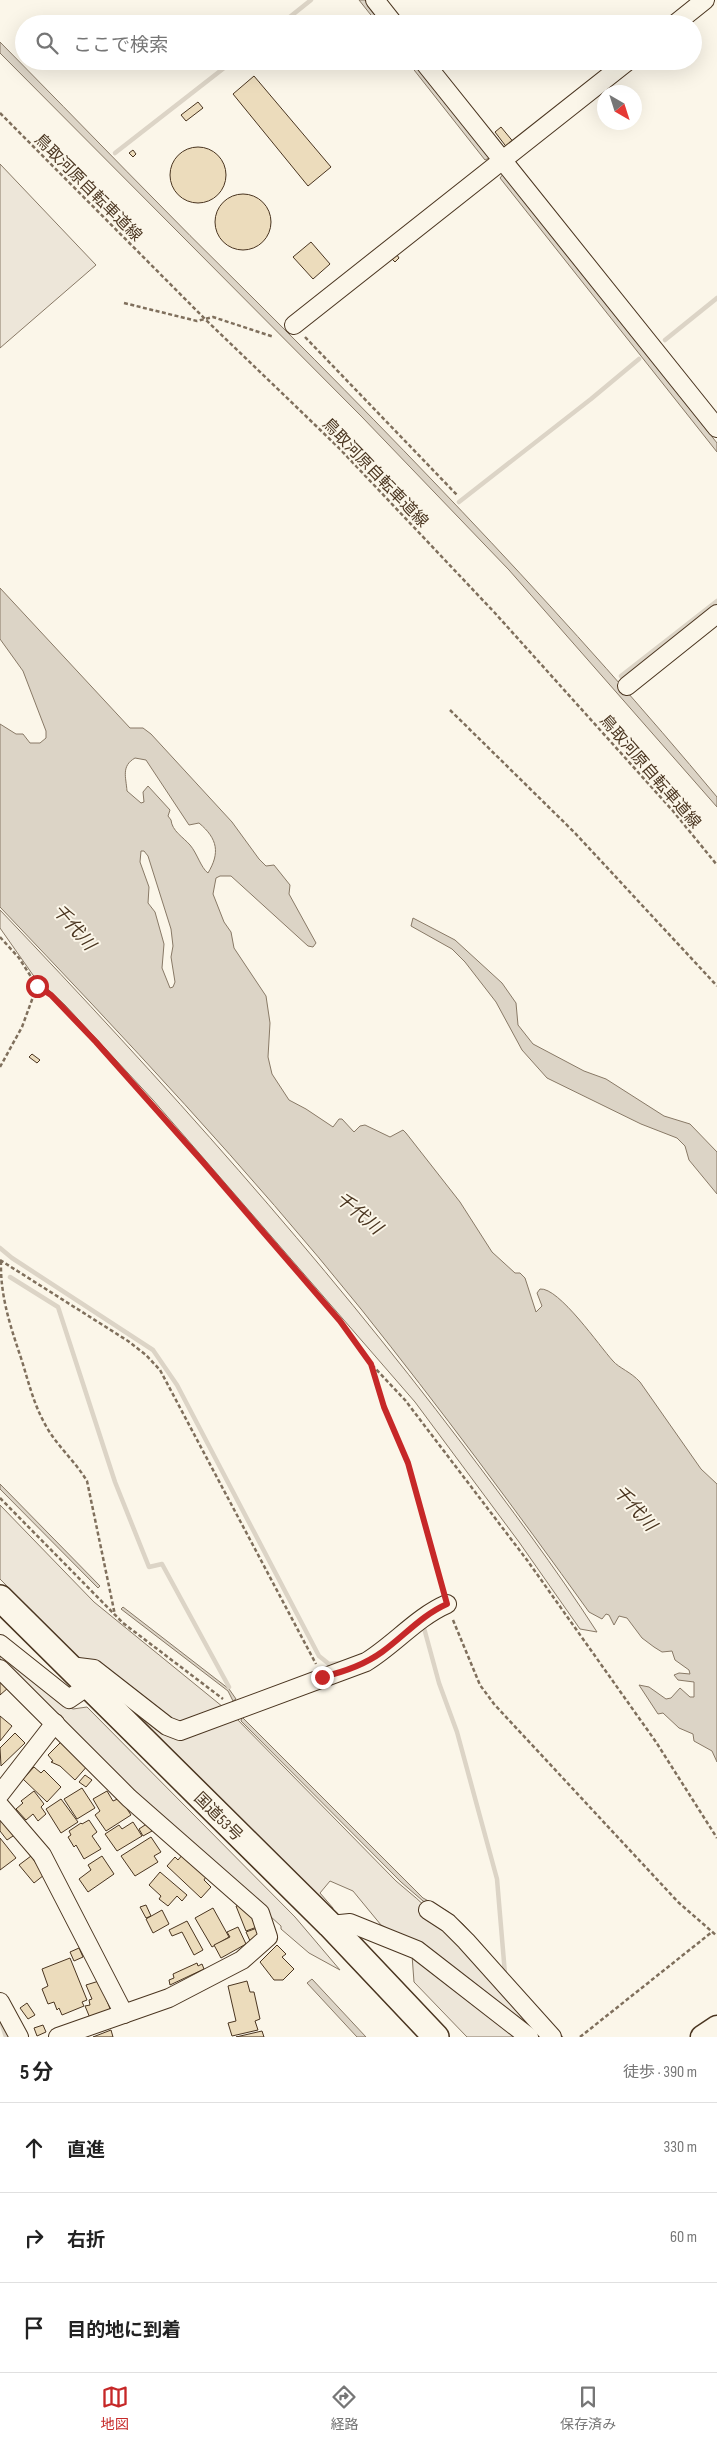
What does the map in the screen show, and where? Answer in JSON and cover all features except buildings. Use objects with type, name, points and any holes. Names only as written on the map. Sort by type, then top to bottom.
[{"type":"highway","name":"国道53号","points":[[0,1598],[330,1925],[436,2037]]},
{"type":"main road","points":[[702,2037],[717,2027]]},
{"type":"street","points":[[375,0],[387,15]]},
{"type":"street","points":[[686,15],[705,0]]},
{"type":"street","points":[[430,70],[717,428]]},
{"type":"street","points":[[294,325],[617,70]]},
{"type":"street","points":[[627,686],[717,614]]},
{"type":"street","points":[[70,1666],[94,1669],[167,1726],[180,1731],[366,1662],[382,1652],[436,1608],[447,1604]]},
{"type":"street","points":[[0,1644],[69,1699],[88,1686]]},
{"type":"street","points":[[0,1669],[129,1798],[260,1913],[268,1937],[242,1960],[169,1998],[58,2037]]},
{"type":"street","points":[[0,1794],[55,1723]]},
{"type":"street","points":[[0,1806],[42,1855],[124,2014]]},
{"type":"street","points":[[428,1910],[448,1923],[466,1940],[552,2037]]},
{"type":"street","points":[[330,1925],[350,1923],[417,1950],[529,2037]]},
{"type":"street","points":[[0,2002],[19,2037]]},
{"type":"path","name":"鳥取河原自転車道線","points":[[0,113],[205,319],[339,448],[494,612],[672,811],[717,865]]},
{"type":"path","points":[[124,303],[197,321],[214,317],[274,337]]},
{"type":"path","points":[[294,325],[457,495]]},
{"type":"path","points":[[450,710],[575,833],[717,986]]},
{"type":"path","points":[[0,937],[19,958],[37,986],[51,995],[96,1042],[340,1321],[371,1364],[405,1400],[527,1560],[656,1742],[717,1838]]},
{"type":"path","points":[[0,1067],[22,1027],[37,986]]},
{"type":"path","points":[[115,1615],[87,1481],[76,1463],[52,1435],[34,1402],[5,1309],[0,1275],[1,1260],[128,1341],[146,1354],[160,1370],[322,1677]]},
{"type":"path","points":[[371,1364],[384,1407],[408,1463],[447,1604],[480,1684],[494,1704],[678,1902],[717,1936]]},
{"type":"path","points":[[0,1498],[115,1615],[223,1698],[231,1711]]},
{"type":"path","points":[[580,2037],[712,1932]]},
{"type":"shaded area","points":[[0,164],[96,265],[0,348]]},
{"type":"shaded area","points":[[0,910],[121,1039],[297,1238],[409,1375],[463,1445],[548,1560],[597,1632],[580,1629],[519,1542],[415,1402],[153,1100],[65,1005],[33,975],[0,928]]},
{"type":"shaded area","points":[[0,1505],[94,1602],[223,1707],[182,1725],[83,1662],[0,1579]]},
{"type":"shaded area","points":[[0,1650],[61,1703],[73,1709],[87,1707],[295,1917],[340,1970],[309,1953],[281,1929],[281,1926],[140,1798],[0,1661]]},
{"type":"shaded area","points":[[116,1698],[159,1726],[232,1714],[396,1881],[456,1936],[547,2037],[536,2037],[417,1944],[381,1925],[353,1891],[330,1881],[320,1893],[333,1908],[332,1913]]},
{"type":"shaded area","points":[[412,1955],[523,2037],[467,2037],[414,1982]]},
{"type":"water","points":[[359,0],[365,0],[376,15],[371,15]]},
{"type":"water","points":[[0,42],[15,57],[15,68],[0,53]]},
{"type":"water","points":[[17,70],[27,70],[374,420],[492,543],[662,732],[717,797],[717,807],[509,570],[362,417]]},
{"type":"water","points":[[414,70],[420,70],[489,158],[485,160]]},
{"type":"water","points":[[504,173],[717,443],[717,452],[500,178]]},
{"type":"water","name":"千代川","points":[[0,588],[130,728],[143,728],[151,734],[232,822],[259,859],[266,866],[274,865],[290,885],[289,894],[316,943],[313,947],[308,946],[231,876],[216,878],[213,894],[224,922],[231,932],[234,948],[266,996],[270,1023],[268,1057],[272,1074],[289,1100],[333,1127],[339,1119],[342,1119],[354,1132],[360,1126],[365,1125],[390,1137],[403,1130],[460,1202],[492,1252],[515,1273],[520,1273],[525,1278],[536,1312],[542,1306],[537,1293],[540,1289],[558,1297],[579,1319],[613,1361],[640,1382],[701,1469],[717,1484],[717,1762],[712,1751],[694,1741],[693,1734],[679,1728],[663,1713],[658,1714],[639,1685],[649,1687],[666,1699],[671,1698],[680,1688],[690,1697],[694,1697],[694,1682],[678,1680],[674,1675],[679,1673],[690,1674],[689,1670],[675,1660],[672,1651],[662,1652],[642,1638],[627,1618],[619,1616],[614,1625],[609,1615],[606,1614],[602,1619],[589,1612],[448,1421],[318,1257],[185,1104],[0,907],[0,724],[16,734],[23,734],[30,743],[40,743],[46,738],[46,731],[23,671],[0,639]],"holes":[[[135,758],[146,760],[189,825],[199,823],[210,835],[215,846],[215,853],[208,873],[203,868],[190,845],[173,827],[168,816],[170,810],[148,786],[143,792],[144,802],[141,803],[127,791],[126,768]],[[141,851],[144,851],[148,856],[171,929],[173,946],[171,957],[175,982],[173,987],[170,988],[162,968],[164,944],[155,912],[148,903],[149,887],[140,862]]]},
{"type":"water","points":[[413,918],[455,940],[502,983],[516,1003],[518,1025],[533,1044],[584,1071],[606,1079],[664,1116],[690,1124],[717,1152],[717,1194],[689,1160],[685,1146],[677,1138],[641,1124],[547,1078],[522,1050],[496,1002],[465,962],[452,949],[411,926]]},
{"type":"water","points":[[0,1484],[100,1586],[98,1588],[0,1489]]},
{"type":"water","points":[[123,1607],[229,1689],[236,1699],[233,1701],[228,1691],[121,1609]]},
{"type":"water","points":[[242,1717],[423,1898],[447,1911],[463,1924],[563,2037],[559,2037],[446,1914],[423,1901],[401,1882],[241,1721]]},
{"type":"water","points":[[312,1979],[366,2037],[357,2037],[307,1983]]},
{"type":"waterway","points":[[292,15],[311,0]]},
{"type":"waterway","points":[[115,153],[221,70]]},
{"type":"waterway","points":[[665,340],[717,298]]},
{"type":"waterway","points":[[459,502],[639,359]]},
{"type":"waterway","points":[[621,676],[717,601]]},
{"type":"waterway","points":[[0,1248],[12,1258],[153,1350],[177,1385],[319,1656],[329,1664],[342,1663]]},
{"type":"waterway","points":[[10,1277],[58,1307],[115,1482],[149,1567],[162,1564],[229,1687]]},
{"type":"waterway","points":[[424,1628],[439,1683],[457,1732],[497,1879],[505,1974]]},
{"type":"waterway","points":[[1,2022],[6,2037]]},
{"type":"route","points":[[37,986],[51,995],[76,1024],[96,1042],[202,1161],[340,1321],[371,1364],[384,1407],[408,1463],[447,1604],[436,1608],[382,1652],[366,1662],[345,1671],[322,1677]]}]
